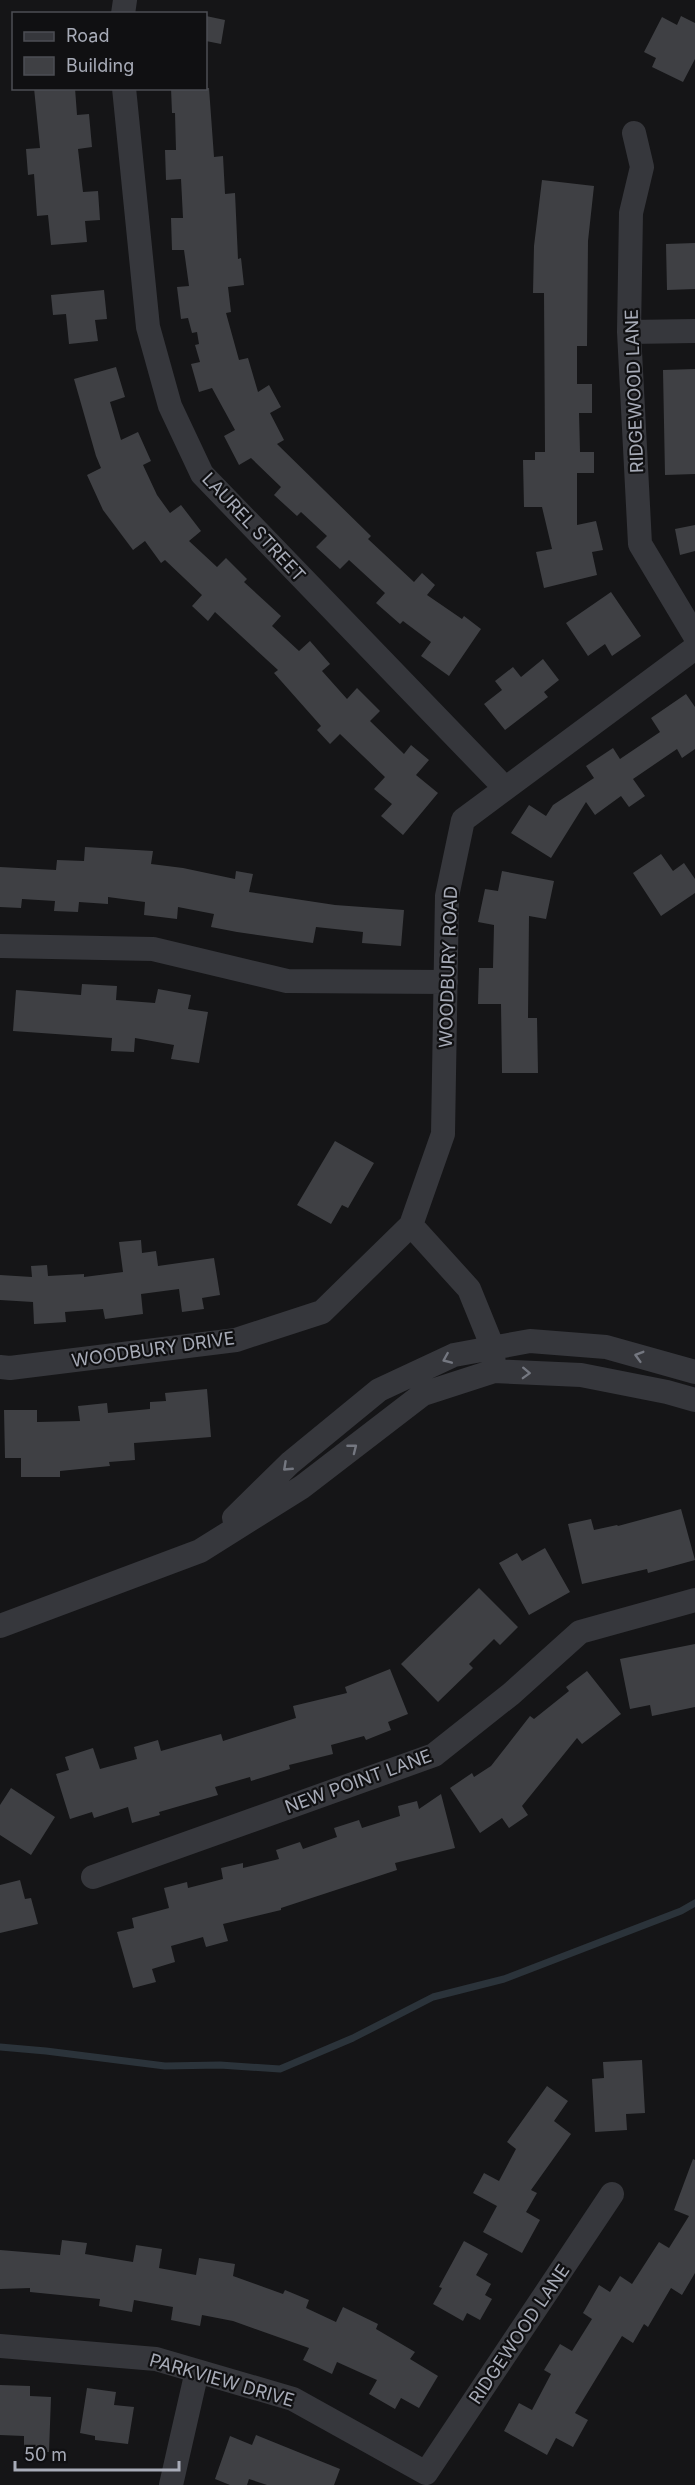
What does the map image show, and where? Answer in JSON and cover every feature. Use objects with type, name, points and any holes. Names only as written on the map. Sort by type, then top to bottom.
[{"type":"street","name":"LAUREL STREET","points":[[124,90],[148,327],[171,406],[202,474],[505,788]]},
{"type":"street","name":"RIDGEWOOD LANE","points":[[634,133],[642,167],[631,213],[629,332],[640,544],[695,636]]},
{"type":"street","points":[[629,332],[695,330]]},
{"type":"street","name":"WOODBURY ROAD","points":[[411,1225],[443,1134],[447,896],[463,820],[695,648]]},
{"type":"street","points":[[0,946],[153,949],[287,981],[446,982]]},
{"type":"street","points":[[411,1225],[469,1289],[494,1360]]},
{"type":"street","name":"WOODBURY DRIVE","points":[[0,1367],[10,1368],[236,1340],[322,1312],[411,1225]]},
{"type":"street","points":[[494,1360],[530,1341],[606,1347],[695,1372]]},
{"type":"street","points":[[0,1626],[200,1551],[290,1463],[379,1390],[454,1355],[581,1375],[668,1392],[695,1400]]},
{"type":"street","name":"NEW POINT LANE","points":[[93,1877],[434,1755],[511,1694],[580,1632],[695,1600]]},
{"type":"street","name":"RIDGEWOOD LANE","points":[[426,2473],[612,2194]]},
{"type":"street","name":"PARKVIEW DRIVE","points":[[0,2346],[156,2359],[197,2370],[293,2399],[426,2473]]},
{"type":"street","points":[[171,2485],[197,2370]]},
{"type":"building","points":[[207,16],[225,20],[221,44],[207,41]]},
{"type":"building","points":[[681,16],[695,23],[695,59],[683,82],[652,67],[656,58],[644,52],[662,17],[677,25]]},
{"type":"building","points":[[209,88],[214,157],[223,156],[225,194],[235,193],[238,259],[241,258],[244,285],[228,287],[231,312],[226,313],[239,360],[248,358],[258,392],[269,385],[281,407],[270,413],[284,440],[277,444],[371,536],[368,539],[414,582],[422,573],[435,585],[427,595],[462,619],[464,616],[481,629],[449,676],[421,656],[431,642],[403,621],[400,624],[376,603],[385,593],[349,560],[340,569],[316,547],[327,536],[301,512],[297,516],[274,495],[281,487],[251,458],[239,465],[224,436],[235,430],[212,388],[199,392],[191,364],[200,362],[195,345],[199,344],[197,332],[192,333],[188,318],[181,319],[177,287],[189,286],[184,250],[172,250],[171,218],[183,218],[181,179],[166,180],[165,150],[176,150],[175,113],[172,113],[171,90],[207,90]]},
{"type":"building","points":[[34,90],[75,90],[77,115],[89,114],[92,147],[78,149],[83,192],[98,191],[100,220],[85,221],[87,242],[51,245],[48,215],[37,216],[34,174],[28,175],[26,149],[40,148]]},
{"type":"building","points":[[542,180],[594,186],[588,241],[587,346],[577,346],[577,384],[592,384],[592,413],[579,413],[580,452],[594,452],[594,473],[577,473],[577,525],[596,521],[603,550],[592,552],[597,575],[544,588],[536,552],[552,549],[542,507],[524,507],[523,460],[535,460],[535,452],[545,452],[544,293],[533,293],[534,246]]},
{"type":"building","points":[[695,243],[695,289],[667,290],[666,244]]},
{"type":"building","points":[[104,290],[107,319],[95,320],[98,341],[69,344],[66,314],[53,315],[51,295]]},
{"type":"building","points":[[116,367],[125,397],[110,402],[121,440],[138,432],[151,461],[143,465],[157,495],[170,513],[181,505],[201,531],[189,541],[217,567],[226,558],[247,579],[244,582],[281,616],[272,626],[299,651],[310,641],[330,664],[322,671],[347,699],[357,688],[380,711],[370,721],[404,754],[411,745],[429,760],[416,775],[438,793],[403,835],[381,816],[392,804],[374,789],[385,777],[340,734],[330,744],[317,730],[321,726],[274,673],[278,670],[215,612],[208,621],[192,606],[202,595],[165,560],[161,563],[145,541],[133,550],[103,510],[87,475],[101,468],[74,379]]},
{"type":"building","points":[[695,369],[695,474],[665,475],[663,370]]},
{"type":"building","points":[[695,525],[695,551],[680,555],[675,529]]},
{"type":"building","points":[[611,592],[641,636],[612,656],[605,644],[588,656],[566,623]]},
{"type":"building","points":[[543,659],[559,680],[544,692],[548,697],[505,730],[484,704],[502,690],[495,681],[513,667],[521,677]]},
{"type":"building","points":[[686,694],[695,707],[695,749],[682,758],[677,749],[633,779],[645,796],[629,807],[621,796],[595,815],[586,802],[551,858],[511,833],[529,805],[546,816],[553,805],[594,778],[586,766],[613,748],[620,759],[660,732],[651,718]]},
{"type":"building","points":[[85,847],[153,851],[151,864],[235,879],[236,871],[253,874],[249,892],[335,905],[404,910],[401,946],[362,943],[363,932],[316,927],[313,943],[237,932],[211,927],[214,914],[178,907],[177,919],[144,915],[145,902],[108,897],[108,904],[79,902],[78,912],[54,911],[55,901],[22,899],[21,908],[0,907],[0,867],[56,870],[57,860],[84,861]]},
{"type":"building","points":[[661,854],[673,871],[684,863],[695,879],[695,893],[661,916],[633,873]]},
{"type":"building","points":[[502,871],[554,881],[546,919],[529,916],[528,1018],[537,1018],[538,1073],[502,1073],[501,1004],[478,1004],[479,968],[493,968],[494,925],[478,922],[485,889],[498,891]]},
{"type":"building","points":[[82,984],[117,986],[116,1000],[155,1003],[158,989],[191,995],[188,1009],[208,1012],[199,1063],[171,1059],[174,1045],[135,1038],[134,1052],[111,1051],[112,1038],[13,1031],[16,990],[81,995]]},
{"type":"building","points":[[335,1141],[374,1163],[348,1208],[342,1205],[331,1224],[297,1205]]},
{"type":"building","points":[[141,1240],[142,1253],[156,1251],[158,1266],[214,1258],[220,1295],[202,1298],[204,1309],[182,1312],[179,1289],[141,1294],[143,1314],[105,1319],[103,1309],[65,1312],[66,1322],[34,1324],[33,1302],[0,1300],[0,1275],[32,1277],[31,1266],[47,1265],[48,1276],[84,1274],[84,1277],[123,1272],[119,1242]]},
{"type":"building","points":[[207,1389],[211,1437],[134,1443],[135,1460],[109,1462],[110,1466],[60,1471],[60,1477],[21,1477],[21,1458],[5,1458],[4,1410],[37,1410],[37,1422],[80,1421],[78,1406],[107,1403],[108,1413],[150,1409],[150,1402],[166,1401],[165,1393]]},
{"type":"building","points":[[681,1509],[695,1560],[648,1573],[647,1569],[582,1584],[568,1524],[591,1519],[594,1530]]},
{"type":"building","points":[[545,1548],[570,1592],[529,1615],[499,1563],[517,1553],[522,1561]]},
{"type":"building","points":[[479,1588],[518,1627],[500,1645],[494,1639],[469,1664],[473,1668],[438,1702],[401,1664]]},
{"type":"building","points":[[695,1644],[695,1707],[652,1716],[650,1705],[630,1709],[620,1659]]},
{"type":"building","points":[[390,1669],[408,1714],[388,1722],[391,1730],[366,1740],[364,1736],[331,1745],[333,1754],[289,1765],[290,1769],[251,1781],[250,1777],[215,1787],[218,1795],[159,1812],[160,1815],[132,1823],[128,1807],[94,1818],[92,1812],[70,1819],[56,1774],[69,1770],[65,1757],[93,1748],[100,1769],[137,1759],[134,1747],[158,1740],[161,1751],[221,1734],[223,1741],[296,1718],[293,1706],[347,1693],[345,1687]]},
{"type":"building","points":[[587,1671],[621,1714],[582,1744],[577,1738],[522,1806],[528,1815],[509,1828],[502,1818],[480,1833],[450,1788],[472,1773],[474,1777],[491,1766],[530,1716],[534,1719],[569,1691],[566,1687]]},
{"type":"building","points":[[11,1788],[55,1817],[31,1855],[0,1835],[0,1805]]},
{"type":"building","points":[[441,1794],[455,1848],[395,1863],[397,1870],[281,1908],[281,1910],[223,1924],[228,1941],[206,1947],[203,1937],[171,1946],[175,1962],[152,1969],[156,1982],[133,1988],[117,1932],[134,1928],[132,1918],[169,1908],[164,1888],[187,1882],[188,1888],[223,1879],[221,1868],[243,1863],[243,1868],[279,1859],[276,1850],[300,1842],[303,1849],[337,1837],[334,1828],[359,1820],[362,1828],[400,1816],[398,1806],[417,1801],[419,1809]]},
{"type":"building","points":[[20,1880],[25,1899],[31,1898],[38,1924],[0,1933],[0,1885]]},
{"type":"building","points":[[642,2060],[645,2113],[626,2114],[627,2130],[595,2132],[592,2079],[604,2078],[603,2062]]},
{"type":"building","points":[[547,2086],[568,2101],[554,2121],[571,2134],[531,2190],[537,2193],[526,2212],[540,2220],[522,2253],[483,2232],[497,2206],[473,2193],[484,2173],[499,2181],[516,2149],[507,2142]]},
{"type":"building","points":[[693,2159],[695,2160],[695,2273],[682,2295],[671,2288],[648,2327],[644,2324],[633,2343],[622,2336],[575,2413],[588,2420],[573,2447],[556,2438],[547,2455],[504,2431],[519,2403],[532,2410],[551,2374],[544,2370],[560,2344],[572,2351],[592,2319],[583,2313],[599,2285],[610,2292],[620,2276],[632,2284],[659,2242],[669,2248],[689,2216],[674,2210]]},
{"type":"building","points":[[62,2240],[87,2243],[85,2254],[133,2262],[136,2245],[162,2249],[159,2268],[196,2275],[199,2258],[235,2264],[233,2276],[283,2294],[285,2290],[309,2300],[306,2308],[336,2322],[343,2307],[378,2324],[376,2329],[415,2352],[410,2359],[438,2376],[419,2408],[401,2398],[395,2409],[369,2394],[377,2380],[337,2362],[332,2374],[303,2360],[309,2348],[233,2321],[202,2315],[200,2326],[171,2320],[173,2307],[134,2300],[132,2312],[99,2306],[100,2299],[30,2292],[30,2288],[0,2289],[0,2250],[60,2255]]},
{"type":"building","points":[[464,2241],[488,2254],[476,2275],[491,2284],[485,2295],[492,2299],[480,2320],[467,2313],[463,2321],[433,2304],[442,2288],[439,2287]]},
{"type":"building","points":[[0,2385],[30,2386],[30,2396],[51,2397],[49,2452],[24,2452],[24,2436],[0,2435]]},
{"type":"building","points":[[87,2388],[116,2392],[114,2405],[134,2407],[128,2444],[95,2440],[95,2436],[80,2433]]},
{"type":"building","points":[[256,2435],[340,2469],[334,2485],[267,2485],[249,2479],[247,2485],[230,2485],[215,2479],[230,2436],[252,2445]]},
{"type":"waterway","points":[[0,2047],[165,2066],[220,2065],[280,2069],[353,2038],[433,1997],[504,1979],[681,1911],[695,1903]]}]
